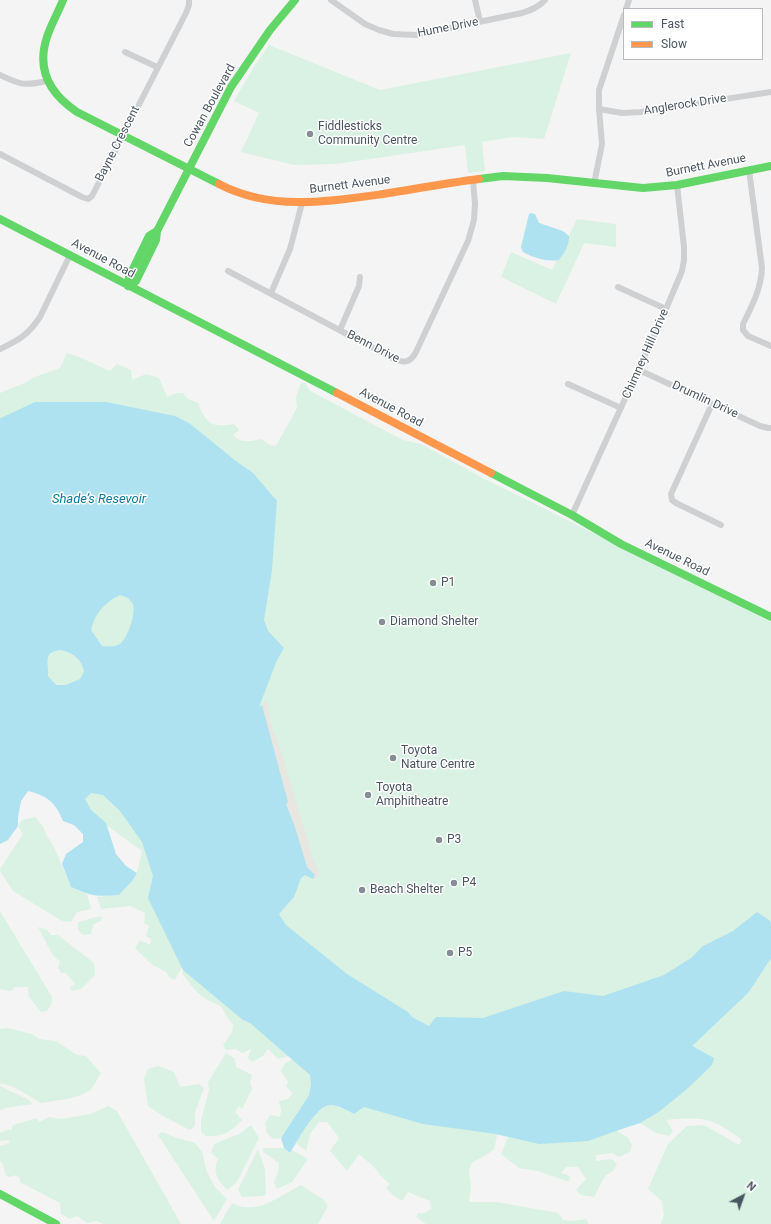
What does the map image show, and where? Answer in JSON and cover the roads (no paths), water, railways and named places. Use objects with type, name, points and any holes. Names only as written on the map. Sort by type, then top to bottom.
[{"type":"street","name":"Burnett Avenue","points":[[63,0],[46,38],[43,54],[47,81],[66,106],[232,191],[267,200],[302,203],[348,199],[503,176],[547,178],[643,188],[677,185],[771,166]]},
{"type":"street","name":"Bayne Crescent","points":[[0,154],[88,199],[92,196],[186,13],[189,6],[189,0]]},
{"type":"street","name":"Cowan Boulevard","points":[[128,286],[136,280],[156,240],[157,231],[231,87],[270,30],[295,0]]},
{"type":"street","name":"Hume Drive","points":[[331,0],[365,24],[379,30],[393,34],[416,35],[533,9],[541,5],[545,0]]},
{"type":"street","points":[[475,0],[480,21]]},
{"type":"street","points":[[594,184],[602,144],[599,90],[623,18]]},
{"type":"street","points":[[125,52],[157,68]]},
{"type":"street","points":[[0,75],[16,83],[24,85],[47,81]]},
{"type":"street","name":"Anglerock Drive","points":[[599,109],[622,113],[641,112],[771,92]]},
{"type":"street","points":[[749,170],[762,268],[762,280],[743,330],[748,336],[771,346]]},
{"type":"street","name":"Benn Drive","points":[[228,271],[403,362],[408,361],[415,354],[468,241],[474,220],[475,204],[473,180]]},
{"type":"street","name":"Chimney Hill Drive","points":[[572,515],[678,284],[684,260],[677,185]]},
{"type":"street","points":[[271,294],[290,249],[302,203]]},
{"type":"street","name":"Avenue Road","points":[[0,219],[572,515],[621,544],[771,617]]},
{"type":"street","points":[[0,349],[18,341],[34,327],[70,255]]},
{"type":"street","points":[[340,330],[359,286],[360,277]]},
{"type":"street","points":[[618,287],[666,308]]},
{"type":"street","name":"Drumlin Drive","points":[[639,370],[760,426],[771,428]]},
{"type":"street","points":[[568,384],[621,408]]},
{"type":"street","points":[[712,404],[671,494],[672,500],[676,504],[720,525]]},
{"type":"street","points":[[0,1194],[55,1224]]},
{"type":"water","points":[[529,214],[535,214],[539,223],[563,231],[569,236],[565,251],[559,260],[540,259],[523,252],[521,247]]},
{"type":"water","name":"Shade’s Resevoir","points":[[35,402],[106,402],[175,416],[189,423],[253,473],[277,501],[272,570],[264,620],[268,631],[284,648],[277,660],[259,707],[262,705],[288,802],[286,804],[295,827],[307,867],[315,875],[313,879],[305,875],[301,878],[294,897],[279,914],[286,925],[347,974],[408,1012],[412,1017],[429,1026],[436,1017],[483,1018],[564,991],[603,996],[664,975],[691,958],[703,946],[733,931],[757,912],[771,923],[771,958],[748,993],[692,1046],[714,1058],[712,1065],[687,1089],[660,1111],[640,1123],[588,1141],[539,1144],[496,1134],[423,1124],[364,1107],[354,1114],[340,1107],[331,1105],[325,1106],[313,1117],[290,1153],[284,1148],[281,1138],[309,1095],[311,1084],[310,1075],[250,1023],[243,1020],[183,970],[148,898],[153,876],[142,842],[120,811],[103,795],[91,793],[85,799],[91,810],[106,823],[116,854],[126,866],[137,873],[133,880],[119,895],[94,895],[71,887],[62,864],[66,854],[83,842],[83,834],[74,825],[63,821],[54,804],[41,795],[28,791],[21,801],[18,826],[8,840],[0,844],[1,418]],"holes":[[[120,595],[128,598],[133,604],[134,608],[131,625],[124,640],[119,644],[107,647],[102,646],[91,630],[95,618],[105,605]],[[61,650],[76,657],[83,667],[84,672],[80,679],[66,685],[56,685],[48,676],[49,655],[55,651]]]},
{"type":"place","name":"Fiddlesticks Community Centre","points":[[310,134]]},
{"type":"place","name":"P1","points":[[433,583]]},
{"type":"place","name":"Diamond Shelter","points":[[382,622]]},
{"type":"place","name":"Toyota Nature Centre","points":[[393,758]]},
{"type":"place","name":"Toyota Amphitheatre","points":[[368,795]]},
{"type":"place","name":"P3","points":[[439,840]]},
{"type":"place","name":"P4","points":[[454,883]]},
{"type":"place","name":"Beach Shelter","points":[[362,890]]},
{"type":"place","name":"P5","points":[[450,953]]}]
